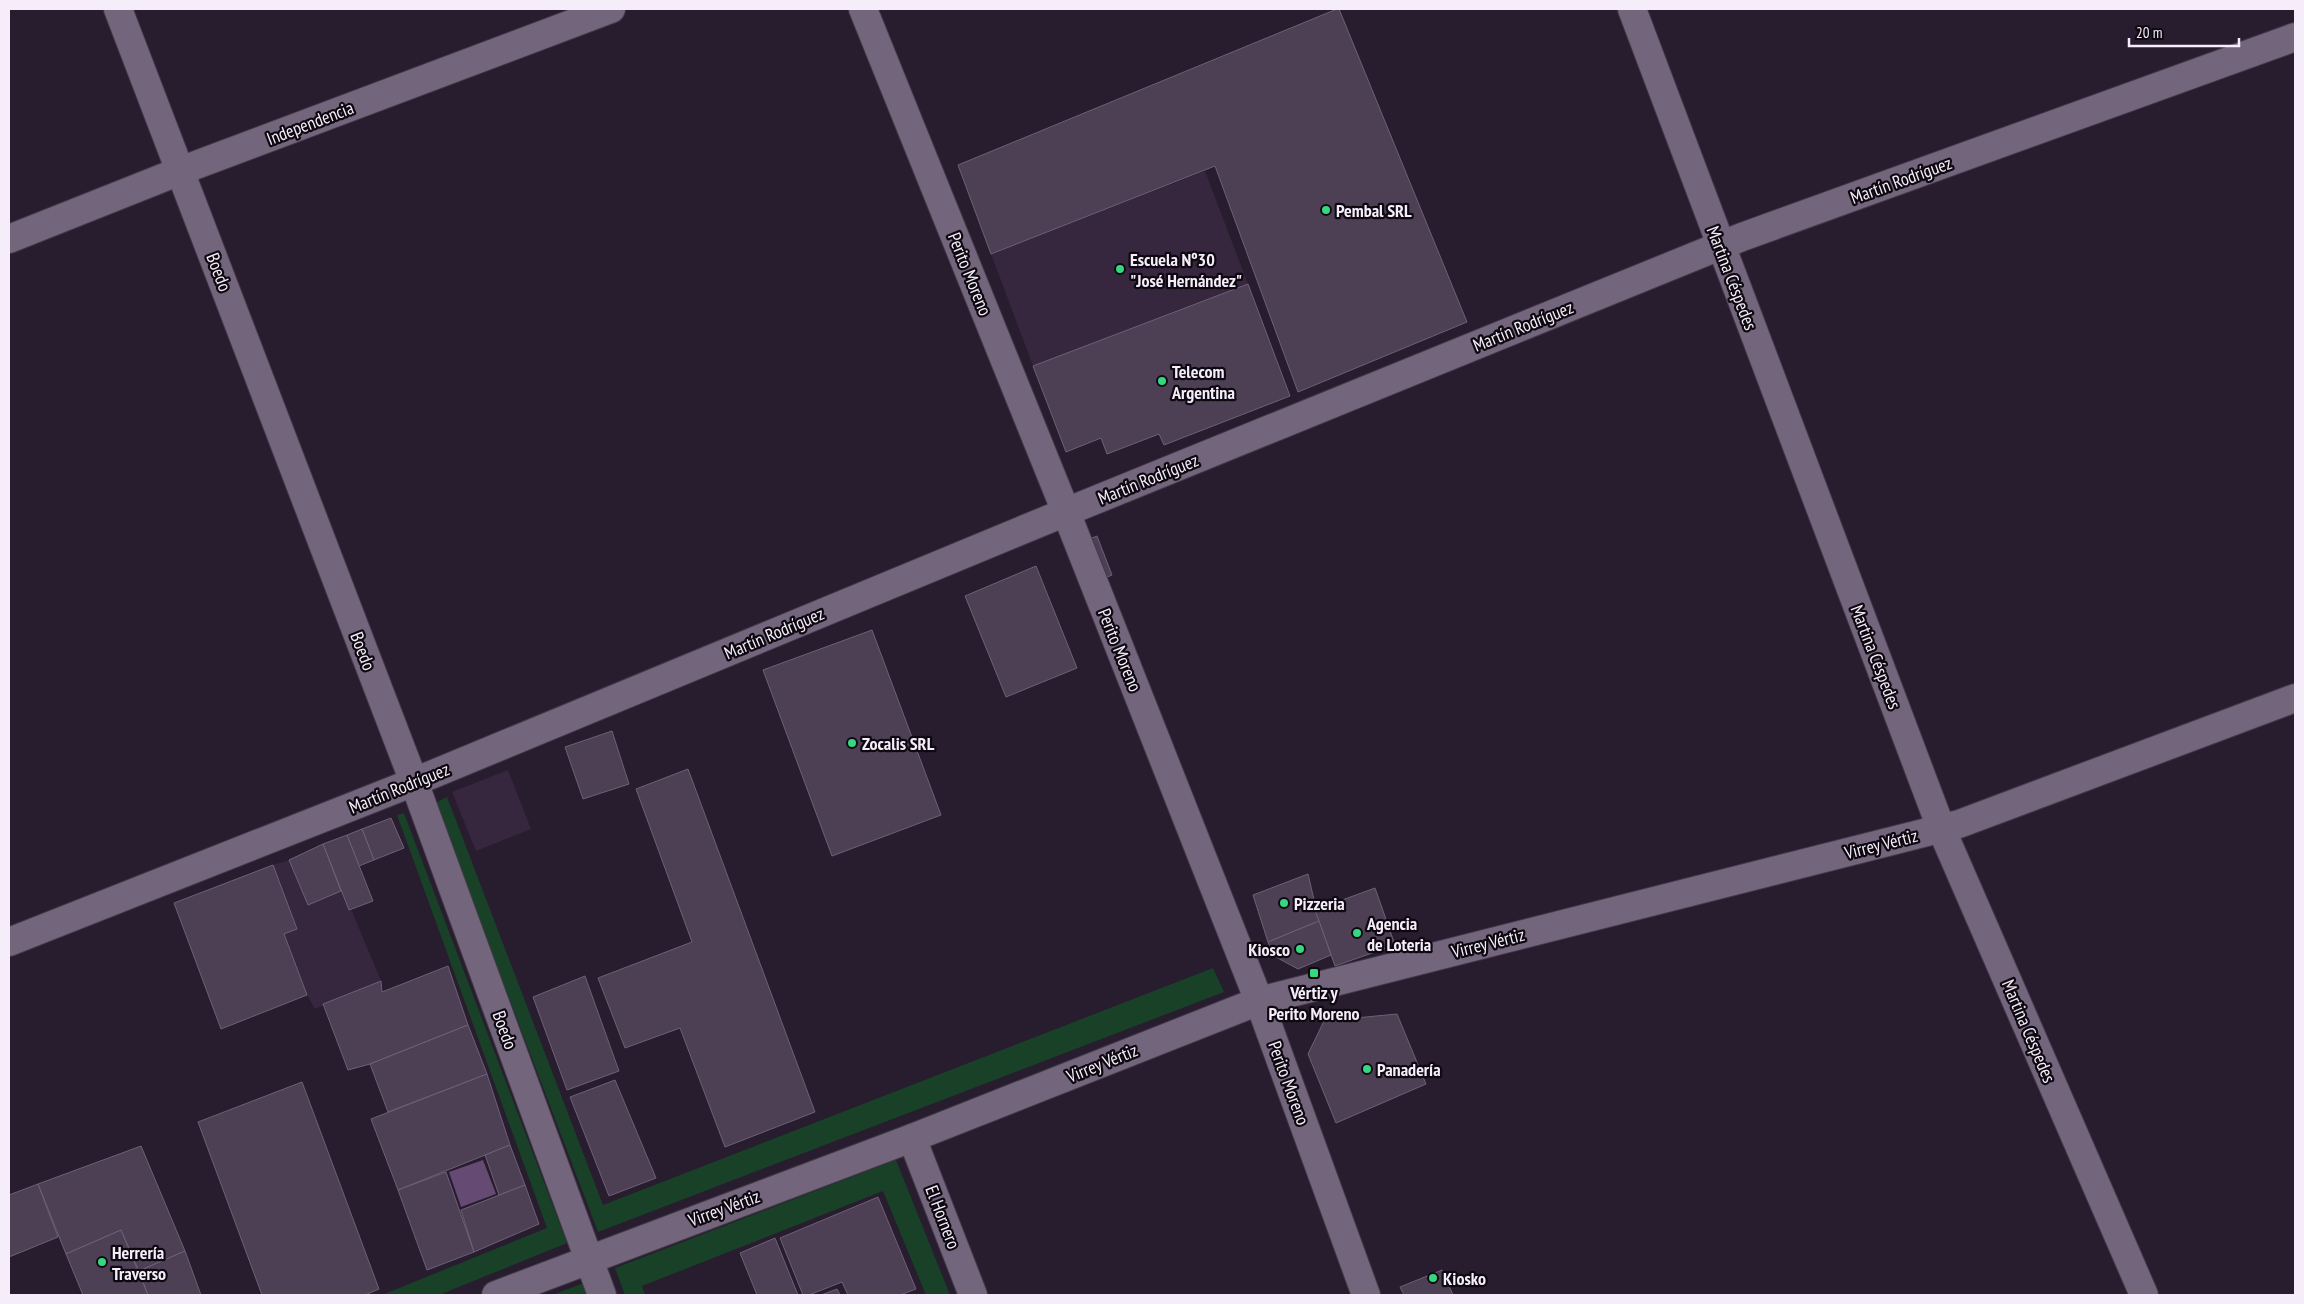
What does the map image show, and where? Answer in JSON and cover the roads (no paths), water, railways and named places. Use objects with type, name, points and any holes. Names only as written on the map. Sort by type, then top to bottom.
[{"type":"street","name":"Boedo","points":[[118,9],[414,782],[602,1295]]},
{"type":"street","name":"Independencia","points":[[9,239],[180,172],[611,9]]},
{"type":"street","name":"Perito Moreno","points":[[863,9],[1066,512],[1259,1001],[1366,1295]]},
{"type":"street","name":"Martina Céspedes","points":[[1632,9],[1720,247],[1942,828],[2144,1295]]},
{"type":"street","name":"Martín Rodríguez","points":[[9,942],[414,782],[1066,512],[1720,247],[2295,37]]},
{"type":"street","name":"Virrey Vértiz","points":[[496,1295],[912,1138],[1259,1001],[1959,824],[2295,698]]},
{"type":"street","name":"El Hornero","points":[[912,1138],[974,1295]]},
{"type":"place","name":"Pembal SRL","points":[[1326,210]]},
{"type":"place","name":"Escuela Nº30 \"José Hernández\"","points":[[1120,269]]},
{"type":"place","name":"Telecom Argentina","points":[[1162,381]]},
{"type":"place","name":"Zocalis SRL","points":[[852,743]]},
{"type":"place","name":"Pizzeria","points":[[1284,903]]},
{"type":"place","name":"Agencia de Loteria","points":[[1357,933]]},
{"type":"place","name":"Kiosco","points":[[1300,949]]},
{"type":"place","name":"Vértiz y Perito Moreno","points":[[1314,973]]},
{"type":"place","name":"Panadería","points":[[1367,1069]]},
{"type":"place","name":"Herrería Traverso","points":[[102,1262]]},
{"type":"place","name":"Kiosko","points":[[1433,1278]]}]
